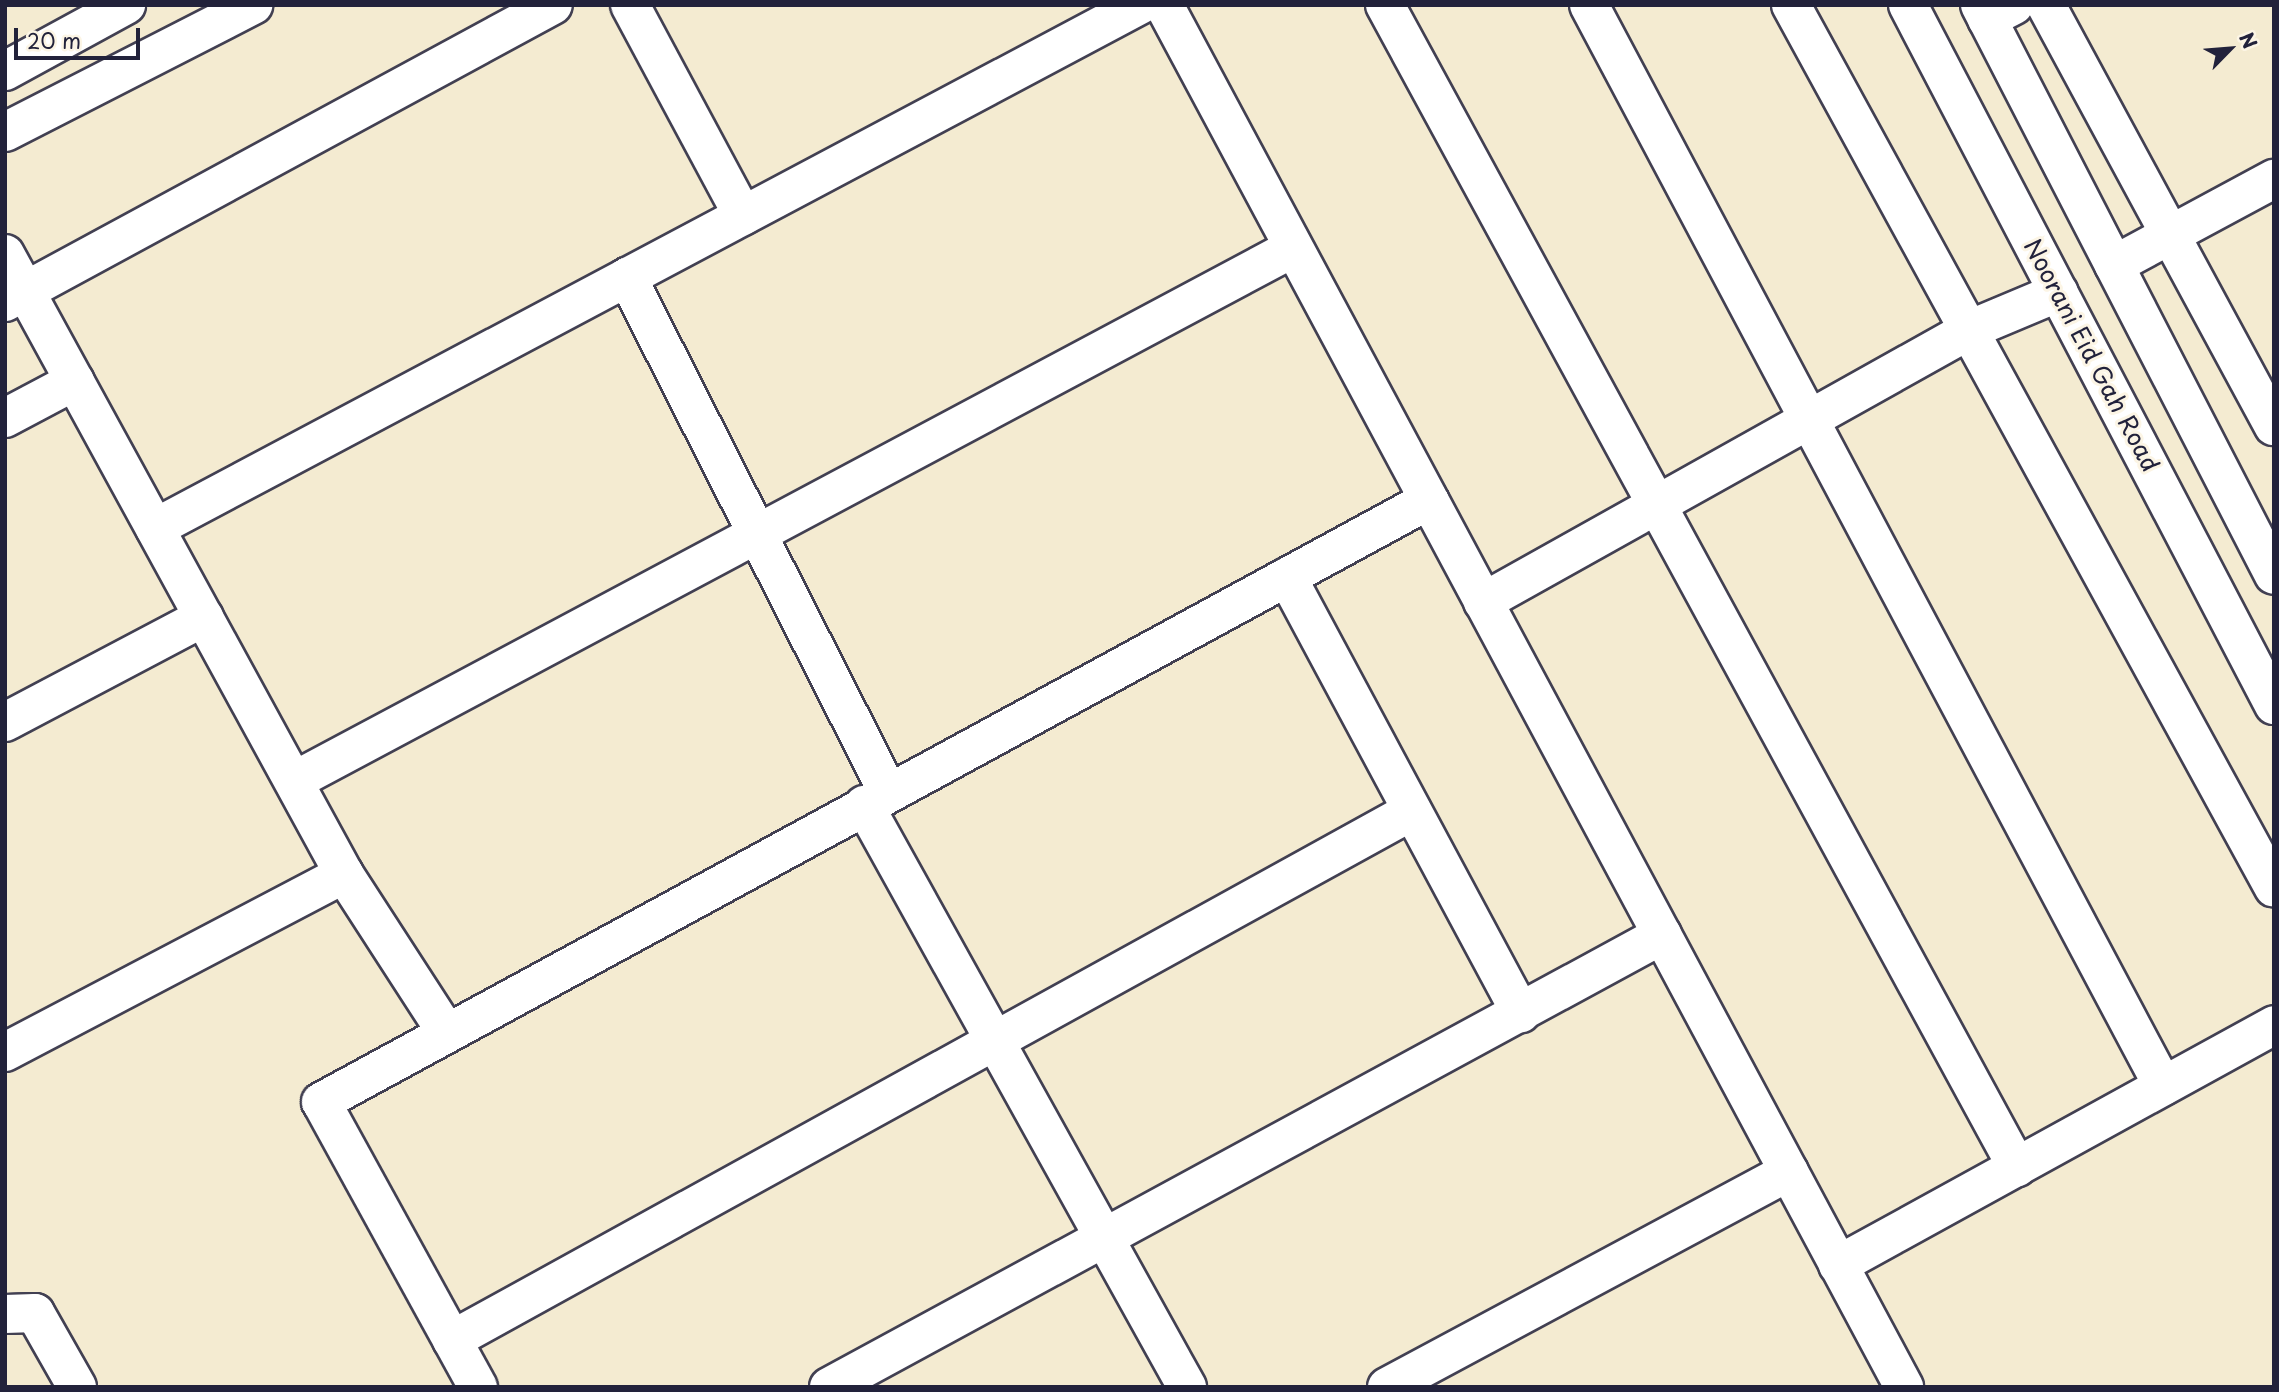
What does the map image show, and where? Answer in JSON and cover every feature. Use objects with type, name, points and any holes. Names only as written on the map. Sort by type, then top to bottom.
[{"type":"street","points":[[5,71],[126,5]]},
{"type":"street","points":[[5,132],[253,5]]},
{"type":"street","points":[[15,296],[553,5]]},
{"type":"street","points":[[630,5],[743,216]]},
{"type":"street","points":[[155,528],[1140,5]]},
{"type":"street","points":[[1164,5],[1904,1387]]},
{"type":"street","points":[[1385,5],[2017,1167]]},
{"type":"street","points":[[1589,5],[2163,1086]]},
{"type":"street","points":[[1791,5],[1971,329],[2274,888]]},
{"type":"street","name":"Noorani Eid Gah Road","points":[[1908,5],[2274,705]]},
{"type":"street","points":[[2046,5],[2274,426]]},
{"type":"street","points":[[1994,10],[2114,265],[2274,575]]},
{"type":"street","points":[[2114,265],[2274,179]]},
{"type":"street","points":[[294,781],[1293,248]]},
{"type":"street","points":[[5,254],[15,296],[75,381],[344,874],[445,1030]]},
{"type":"street","points":[[627,277],[759,533],[876,798],[992,1042],[1188,1387]]},
{"type":"street","points":[[1483,602],[1971,329],[2059,292]]},
{"type":"street","points":[[5,418],[75,381]]},
{"type":"street","points":[[478,1387],[321,1102],[445,1030],[1429,500]]},
{"type":"street","points":[[1287,577],[1521,1013]]},
{"type":"street","points":[[5,722],[204,617]]},
{"type":"street","points":[[452,1340],[1412,811]]},
{"type":"street","points":[[5,1052],[344,874]]},
{"type":"street","points":[[830,1387],[1662,935]]},
{"type":"street","points":[[1838,1265],[2274,1026]]},
{"type":"street","points":[[1387,1387],[1789,1171]]},
{"type":"street","points":[[5,1314],[35,1313],[77,1387]]}]
